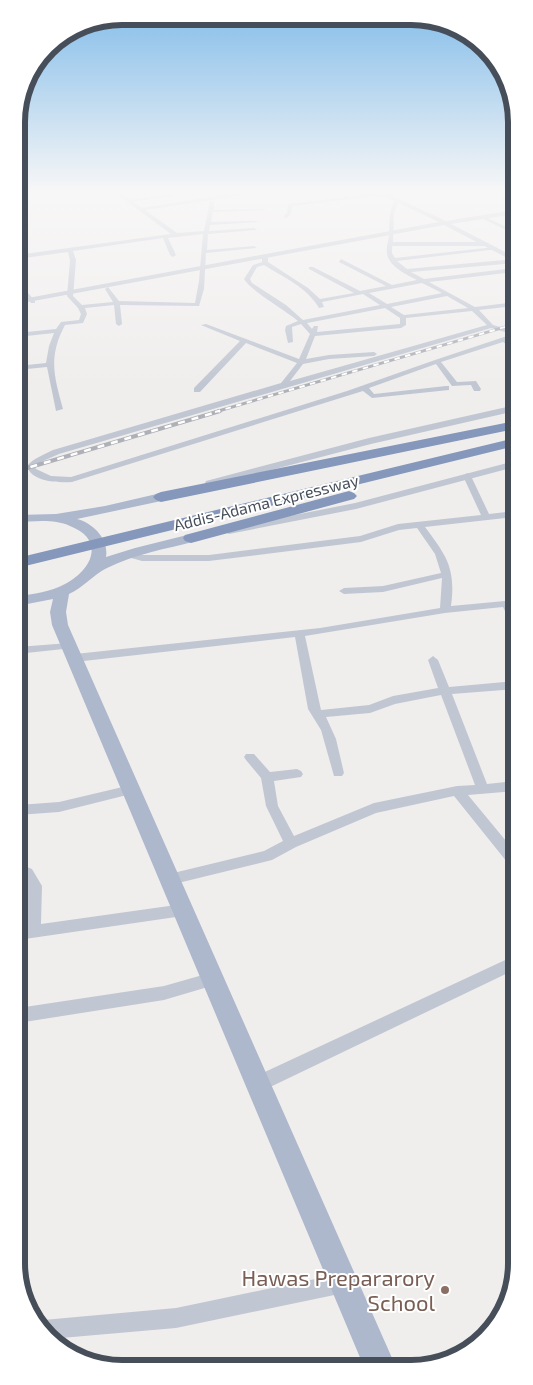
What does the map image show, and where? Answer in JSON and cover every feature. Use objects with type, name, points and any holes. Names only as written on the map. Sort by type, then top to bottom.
[{"type":"highway","points":[[162,497],[508,426]]},
{"type":"highway","name":"Addis-Adama Expressway","points":[[25,551],[79,542],[141,527],[508,434]]},
{"type":"highway","name":"Addis-Adama Expressway","points":[[141,527],[508,444]]},
{"type":"highway","points":[[191,538],[508,450]]},
{"type":"highway","name":"Addis-Adama Expressway","points":[[25,560],[79,542]]},
{"type":"main road","points":[[25,518],[78,516],[162,497]]},
{"type":"main road","points":[[25,600],[62,591],[86,577],[96,564],[100,550],[96,538],[86,528],[70,521],[51,517]]},
{"type":"main road","points":[[92,570],[105,562],[127,554],[191,538]]},
{"type":"main road","points":[[62,591],[58,612],[68,643],[377,1360]]},
{"type":"main road","points":[[25,603],[42,608],[68,643]]},
{"type":"street","points":[[59,409],[48,365],[50,352],[63,323],[82,322],[84,314],[81,307],[70,294],[73,260],[72,256]]},
{"type":"street","points":[[81,307],[117,303],[197,305],[202,290],[205,256]]},
{"type":"street","points":[[70,294],[108,289],[203,268],[286,256]]},
{"type":"street","points":[[390,256],[404,271],[474,309],[491,326],[508,332]]},
{"type":"street","points":[[393,260],[433,256]]},
{"type":"street","points":[[404,271],[508,259]]},
{"type":"street","points":[[265,260],[313,294],[319,301],[321,311],[320,318],[301,362],[294,373],[283,384]]},
{"type":"street","points":[[265,260],[255,266],[247,279],[250,284],[303,321],[313,334]]},
{"type":"street","points":[[341,261],[391,287]]},
{"type":"street","points":[[311,268],[403,317],[508,305]]},
{"type":"street","points":[[25,302],[189,271]]},
{"type":"street","points":[[319,301],[423,281],[508,271]]},
{"type":"street","points":[[108,289],[117,303],[119,324]]},
{"type":"street","points":[[25,292],[32,301]]},
{"type":"street","points":[[290,342],[288,330],[290,326],[303,321],[448,294]]},
{"type":"street","points":[[313,334],[397,327],[403,325],[403,317]]},
{"type":"street","points":[[204,325],[301,362],[343,356],[396,353]]},
{"type":"street","points":[[491,326],[283,384],[56,452],[38,460],[31,466],[32,470],[37,474],[63,480],[72,479],[365,388],[508,337]]},
{"type":"street","points":[[25,334],[59,331]]},
{"type":"street","points":[[504,339],[508,343]]},
{"type":"street","points":[[197,390],[244,341]]},
{"type":"street","points":[[437,361],[455,384],[473,383],[477,389]]},
{"type":"street","points":[[25,367],[48,365]]},
{"type":"street","points":[[365,388],[372,396],[446,388]]},
{"type":"street","points":[[162,497],[351,446],[508,410]]},
{"type":"street","points":[[191,538],[356,506],[508,466]]},
{"type":"street","points":[[467,476],[486,517]]},
{"type":"street","points":[[127,554],[142,558],[209,558],[361,539],[375,536],[383,531],[419,524],[508,515]]},
{"type":"street","points":[[419,524],[438,551],[448,574],[449,591],[446,610]]},
{"type":"street","points":[[344,591],[384,589],[448,574]]},
{"type":"street","points":[[25,650],[68,643],[299,633],[446,610],[508,604]]},
{"type":"street","points":[[299,633],[314,709],[327,727],[338,773]]},
{"type":"street","points":[[433,660],[483,790]]},
{"type":"street","points":[[319,714],[370,709],[393,700],[444,692],[508,686]]},
{"type":"street","points":[[250,757],[267,777],[272,806],[291,843]]},
{"type":"street","points":[[267,777],[297,774]]},
{"type":"street","points":[[170,879],[267,856],[291,843],[374,808],[457,791],[508,787]]},
{"type":"street","points":[[25,809],[59,807],[131,790]]},
{"type":"street","points":[[457,791],[508,854]]},
{"type":"street","points":[[25,874],[27,874],[34,886],[34,932]]},
{"type":"street","points":[[25,933],[183,910]]},
{"type":"street","points":[[258,1084],[508,966]]},
{"type":"street","points":[[25,1015],[164,993],[213,979]]},
{"type":"street","points":[[51,1329],[176,1318],[344,1283]]},
{"type":"railway","points":[[215,412],[508,326]]},
{"type":"railway","points":[[25,469],[220,411]]},
{"type":"place","name":"Hawas Prepararory School","points":[[445,1290]]}]
